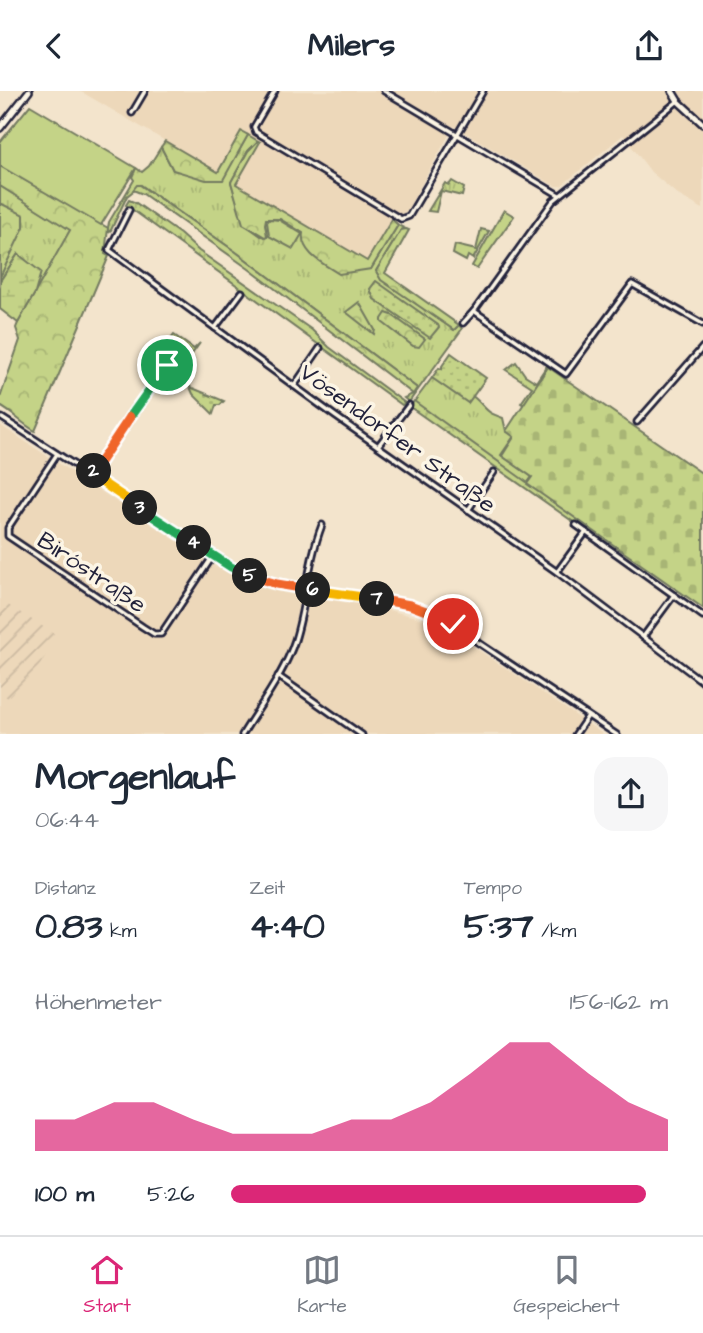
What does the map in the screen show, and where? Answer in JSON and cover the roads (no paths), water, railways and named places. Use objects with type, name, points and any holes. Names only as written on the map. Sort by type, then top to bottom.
[{"type":"main road","points":[[0,128],[29,91]]},
{"type":"main road","points":[[672,91],[678,101],[703,124]]},
{"type":"street","points":[[132,113],[145,91]]},
{"type":"street","points":[[275,91],[254,127],[256,132],[401,219],[409,216],[483,91]]},
{"type":"street","points":[[384,91],[559,195]]},
{"type":"street","points":[[463,323],[559,195],[678,101]]},
{"type":"street","name":"Vösendorfer Straße","points":[[129,210],[109,250],[294,386],[557,572],[703,682]]},
{"type":"street","points":[[474,311],[566,374],[632,284],[703,324]]},
{"type":"street","points":[[215,328],[242,292]]},
{"type":"street","points":[[637,422],[703,347]]},
{"type":"street","points":[[294,386],[320,348]]},
{"type":"street","points":[[91,475],[165,366],[170,364],[179,369]]},
{"type":"street","points":[[378,446],[409,405]]},
{"type":"street","points":[[2,418],[213,556],[258,579],[304,589],[399,603],[438,615],[617,734]]},
{"type":"street","name":"Biróstraße","points":[[57,454],[8,528],[9,536],[154,634],[161,634],[213,556]]},
{"type":"street","points":[[468,510],[494,472]]},
{"type":"street","points":[[242,734],[278,676],[295,638],[312,554],[322,524]]},
{"type":"street","points":[[576,525],[703,616]]},
{"type":"street","points":[[557,572],[586,532]]},
{"type":"street","points":[[643,637],[674,595]]},
{"type":"street","points":[[278,676],[362,734]]},
{"type":"street","points":[[575,734],[588,715]]}]
